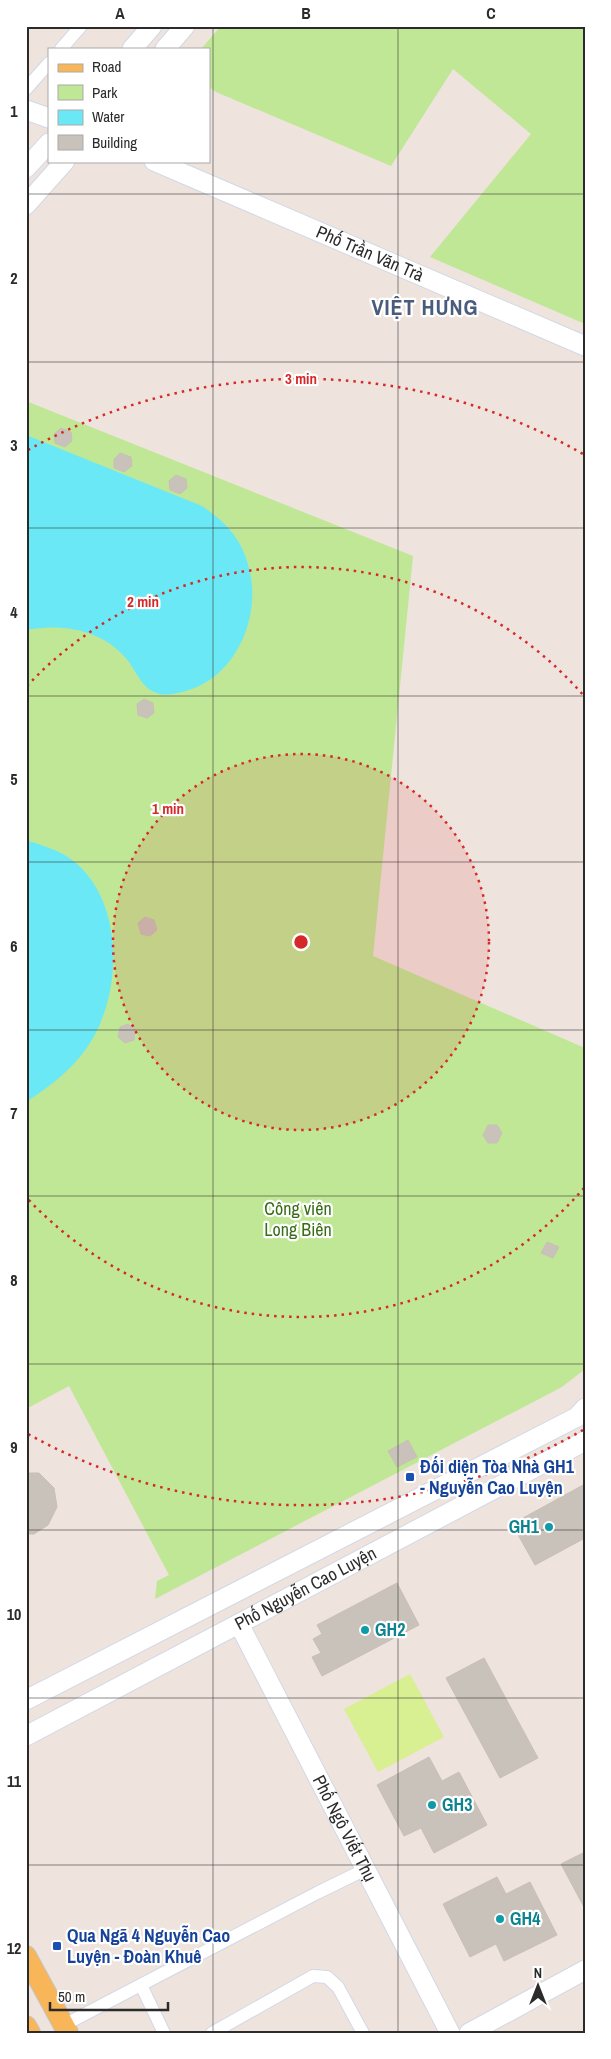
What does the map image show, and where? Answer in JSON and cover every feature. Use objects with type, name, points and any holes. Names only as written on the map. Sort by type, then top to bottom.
[{"type":"main road","points":[[26,1956],[66,2029]]},
{"type":"main road","points":[[26,2026],[30,2033]]},
{"type":"street","points":[[62,48],[81,26]]},
{"type":"street","points":[[133,48],[152,26]]},
{"type":"street","points":[[165,48],[184,26]]},
{"type":"street","points":[[26,89],[48,64]]},
{"type":"street","points":[[26,110],[48,118]]},
{"type":"street","points":[[26,168],[48,144]]},
{"type":"street","points":[[26,205],[64,162]]},
{"type":"street","name":"Phố Trần Văn Trà","points":[[156,162],[585,346]]},
{"type":"street","name":"Phố Nguyễn Cao Luyện","points":[[26,1700],[577,1417],[585,1408]]},
{"type":"street","name":"Phố Nguyễn Cao Luyện","points":[[26,1736],[585,1441]]},
{"type":"street","name":"Phố Ngô Viết Thụ","points":[[239,1624],[450,2033]]},
{"type":"street","points":[[66,2029],[141,1985],[366,1869]]},
{"type":"street","points":[[469,2033],[585,1970]]},
{"type":"street","points":[[212,2033],[313,1976],[327,1978],[338,1987],[363,2033]]},
{"type":"street","points":[[141,1985],[164,2033]]},
{"type":"green space","points":[[221,26],[585,26],[585,324],[430,257],[531,134],[453,69],[391,166],[216,92],[210,88],[210,48],[202,48]]},
{"type":"green space","name":"Công viên Long Biên","points":[[26,401],[413,556],[373,956],[585,1048],[585,1369],[562,1387],[155,1599],[157,1581],[169,1575],[69,1386],[26,1409]]},
{"type":"green space","points":[[410,1674],[444,1737],[378,1772],[344,1709]]},
{"type":"water","points":[[26,435],[202,506],[233,533],[243,551],[250,572],[252,589],[251,607],[248,625],[241,642],[232,658],[220,672],[206,682],[189,690],[171,694],[160,694],[145,686],[119,651],[96,636],[69,629],[40,628],[26,630]]},
{"type":"water","points":[[26,840],[67,856],[90,878],[102,900],[110,924],[113,951],[112,978],[107,1004],[98,1028],[86,1049],[66,1071],[26,1102]]},
{"type":"building","points":[[61,428],[71,432],[72,441],[65,447],[55,443],[54,434]]},
{"type":"building","points":[[120,453],[131,457],[132,466],[124,472],[114,468],[114,459]]},
{"type":"building","points":[[176,475],[186,479],[187,488],[180,494],[170,490],[169,481]]},
{"type":"building","points":[[144,699],[153,703],[154,713],[147,718],[138,715],[137,704]]},
{"type":"building","points":[[145,917],[154,920],[157,930],[150,936],[141,934],[138,923]]},
{"type":"building","points":[[128,1024],[135,1029],[134,1040],[125,1043],[118,1037],[120,1027]]},
{"type":"building","points":[[488,1125],[497,1125],[502,1133],[497,1143],[488,1143],[483,1135]]},
{"type":"building","points":[[547,1242],[559,1247],[553,1258],[541,1253]]},
{"type":"building","points":[[408,1440],[417,1457],[397,1467],[388,1451]]},
{"type":"building","points":[[26,1473],[39,1473],[54,1488],[57,1507],[48,1525],[34,1534],[26,1534]]},
{"type":"building","name":"GH1","points":[[585,1484],[585,1538],[535,1565],[512,1524]]},
{"type":"building","name":"GH2","points":[[397,1583],[419,1625],[322,1676],[312,1657],[321,1653],[313,1639],[322,1634],[317,1625]]},
{"type":"building","points":[[484,1658],[538,1758],[500,1778],[446,1678]]},
{"type":"building","name":"GH3","points":[[429,1757],[442,1781],[459,1772],[487,1825],[434,1853],[421,1828],[404,1836],[377,1785]]},
{"type":"building","points":[[585,1852],[585,1909],[561,1864]]},
{"type":"building","name":"GH4","points":[[497,1877],[506,1894],[530,1882],[557,1935],[504,1961],[496,1944],[470,1957],[443,1904]]},
{"type":"place","name":"Đối diện Tòa Nhà GH1 - Nguyễn Cao Luyện","points":[[410,1477]]},
{"type":"place","name":"GH1","points":[[549,1527]]},
{"type":"place","name":"GH2","points":[[365,1630]]},
{"type":"place","name":"GH3","points":[[432,1805]]},
{"type":"place","name":"GH4","points":[[500,1919]]},
{"type":"place","name":"Qua Ngã 4 Nguyễn Cao Luyện - Đoàn Khuê","points":[[57,1946]]},
{"type":"district","name":"VIỆT HƯNG","points":[[425,307]]}]
